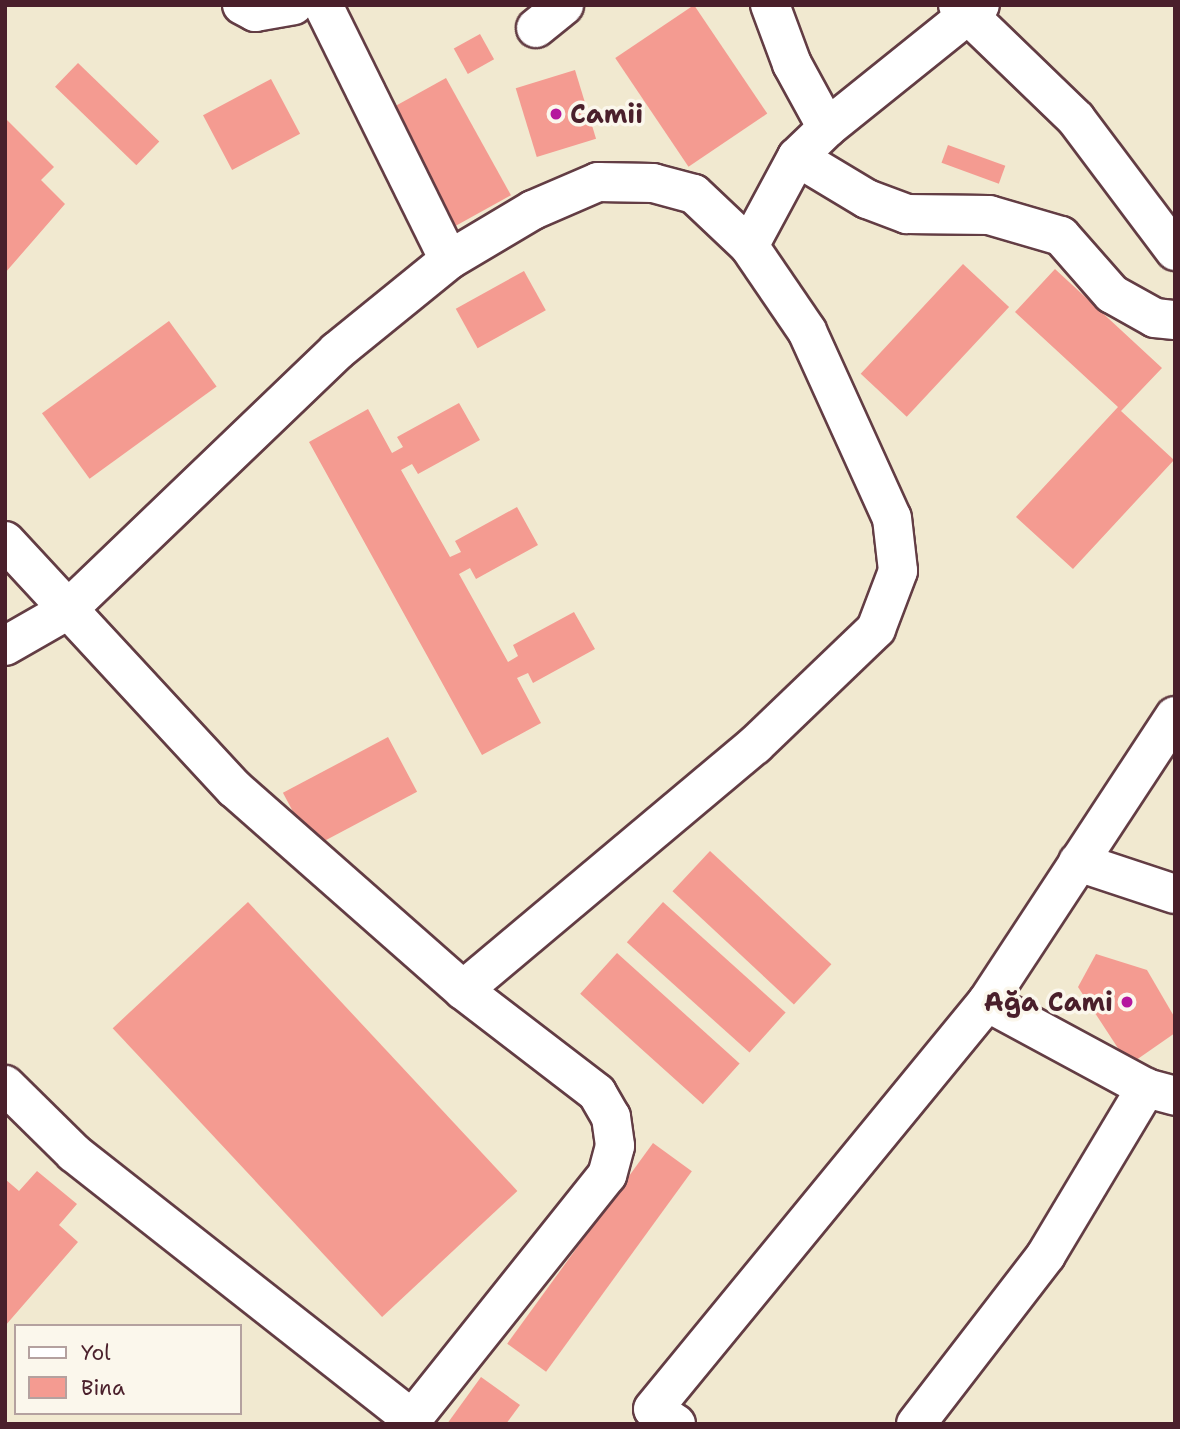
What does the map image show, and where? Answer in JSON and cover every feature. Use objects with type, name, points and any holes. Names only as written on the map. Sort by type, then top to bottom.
[{"type":"street","points":[[242,5],[265,12],[293,5]]},
{"type":"street","points":[[323,5],[449,260]]},
{"type":"street","points":[[770,5],[792,64],[827,128]]},
{"type":"street","points":[[749,246],[797,157],[827,128],[969,9],[1076,119],[1175,251]]},
{"type":"street","points":[[797,157],[867,199],[907,214],[989,215],[1061,236],[1112,294],[1155,318],[1175,320]]},
{"type":"street","points":[[5,646],[66,611],[337,351],[449,260],[533,210],[598,182],[653,183],[694,194],[749,246],[807,331],[892,519],[898,571],[876,629],[755,745],[463,990]]},
{"type":"street","points":[[5,541],[66,611],[235,789],[463,990],[597,1093],[611,1117],[615,1146],[607,1175],[412,1419],[74,1153],[5,1085]]},
{"type":"street","points":[[676,1424],[653,1409],[987,1002],[1175,716]]},
{"type":"street","points":[[1078,862],[1175,894]]},
{"type":"street","points":[[916,1424],[1046,1255],[1161,1092],[987,1002]]},
{"type":"building","points":[[694,5],[767,114],[688,167],[615,58]]},
{"type":"building","points":[[480,34],[494,59],[468,74],[454,49]]},
{"type":"building","points":[[78,63],[159,141],[136,165],[55,87]]},
{"type":"building","name":"Camii","points":[[575,70],[596,139],[537,157],[516,88]]},
{"type":"building","points":[[446,78],[511,195],[456,226],[391,109]]},
{"type":"building","points":[[271,79],[300,134],[232,170],[203,115]]},
{"type":"building","points":[[5,118],[54,167],[41,180],[65,204],[5,273]]},
{"type":"building","points":[[948,145],[1005,166],[999,184],[942,163]]},
{"type":"building","points":[[963,264],[1009,307],[907,417],[861,374]]},
{"type":"building","points":[[1055,269],[1162,368],[1121,411],[1174,460],[1073,569],[1016,517],[1118,407],[1015,312]]},
{"type":"building","points":[[524,271],[546,310],[478,348],[456,309]]},
{"type":"building","points":[[169,321],[217,387],[90,479],[42,413]]},
{"type":"building","points":[[459,403],[480,440],[418,474],[412,464],[401,470],[450,557],[461,552],[455,541],[517,507],[538,545],[476,579],[470,568],[459,574],[508,662],[518,656],[513,645],[574,612],[595,649],[533,683],[528,673],[517,678],[541,723],[482,755],[309,442],[368,409],[392,453],[403,447],[397,437]]},
{"type":"building","points":[[388,737],[417,792],[312,848],[283,793]]},
{"type":"building","points":[[710,851],[831,964],[794,1004],[672,891]]},
{"type":"building","points":[[248,902],[517,1191],[382,1317],[113,1028]]},
{"type":"building","points":[[663,902],[786,1012],[749,1053],[627,942]]},
{"type":"building","points":[[617,953],[740,1063],[703,1104],[580,994]]},
{"type":"building","name":"Ağa Cami","points":[[1096,954],[1147,970],[1175,1018],[1175,1033],[1129,1065],[1078,987]]},
{"type":"building","points":[[653,1143],[692,1171],[546,1372],[507,1344]]},
{"type":"building","points":[[37,1171],[77,1204],[59,1225],[78,1242],[5,1326],[5,1179],[19,1191]]},
{"type":"building","points":[[481,1377],[520,1405],[506,1424],[447,1424]]},
{"type":"place","name":"Camii","points":[[556,114]]},
{"type":"place","name":"Ağa Cami","points":[[1127,1002]]}]
